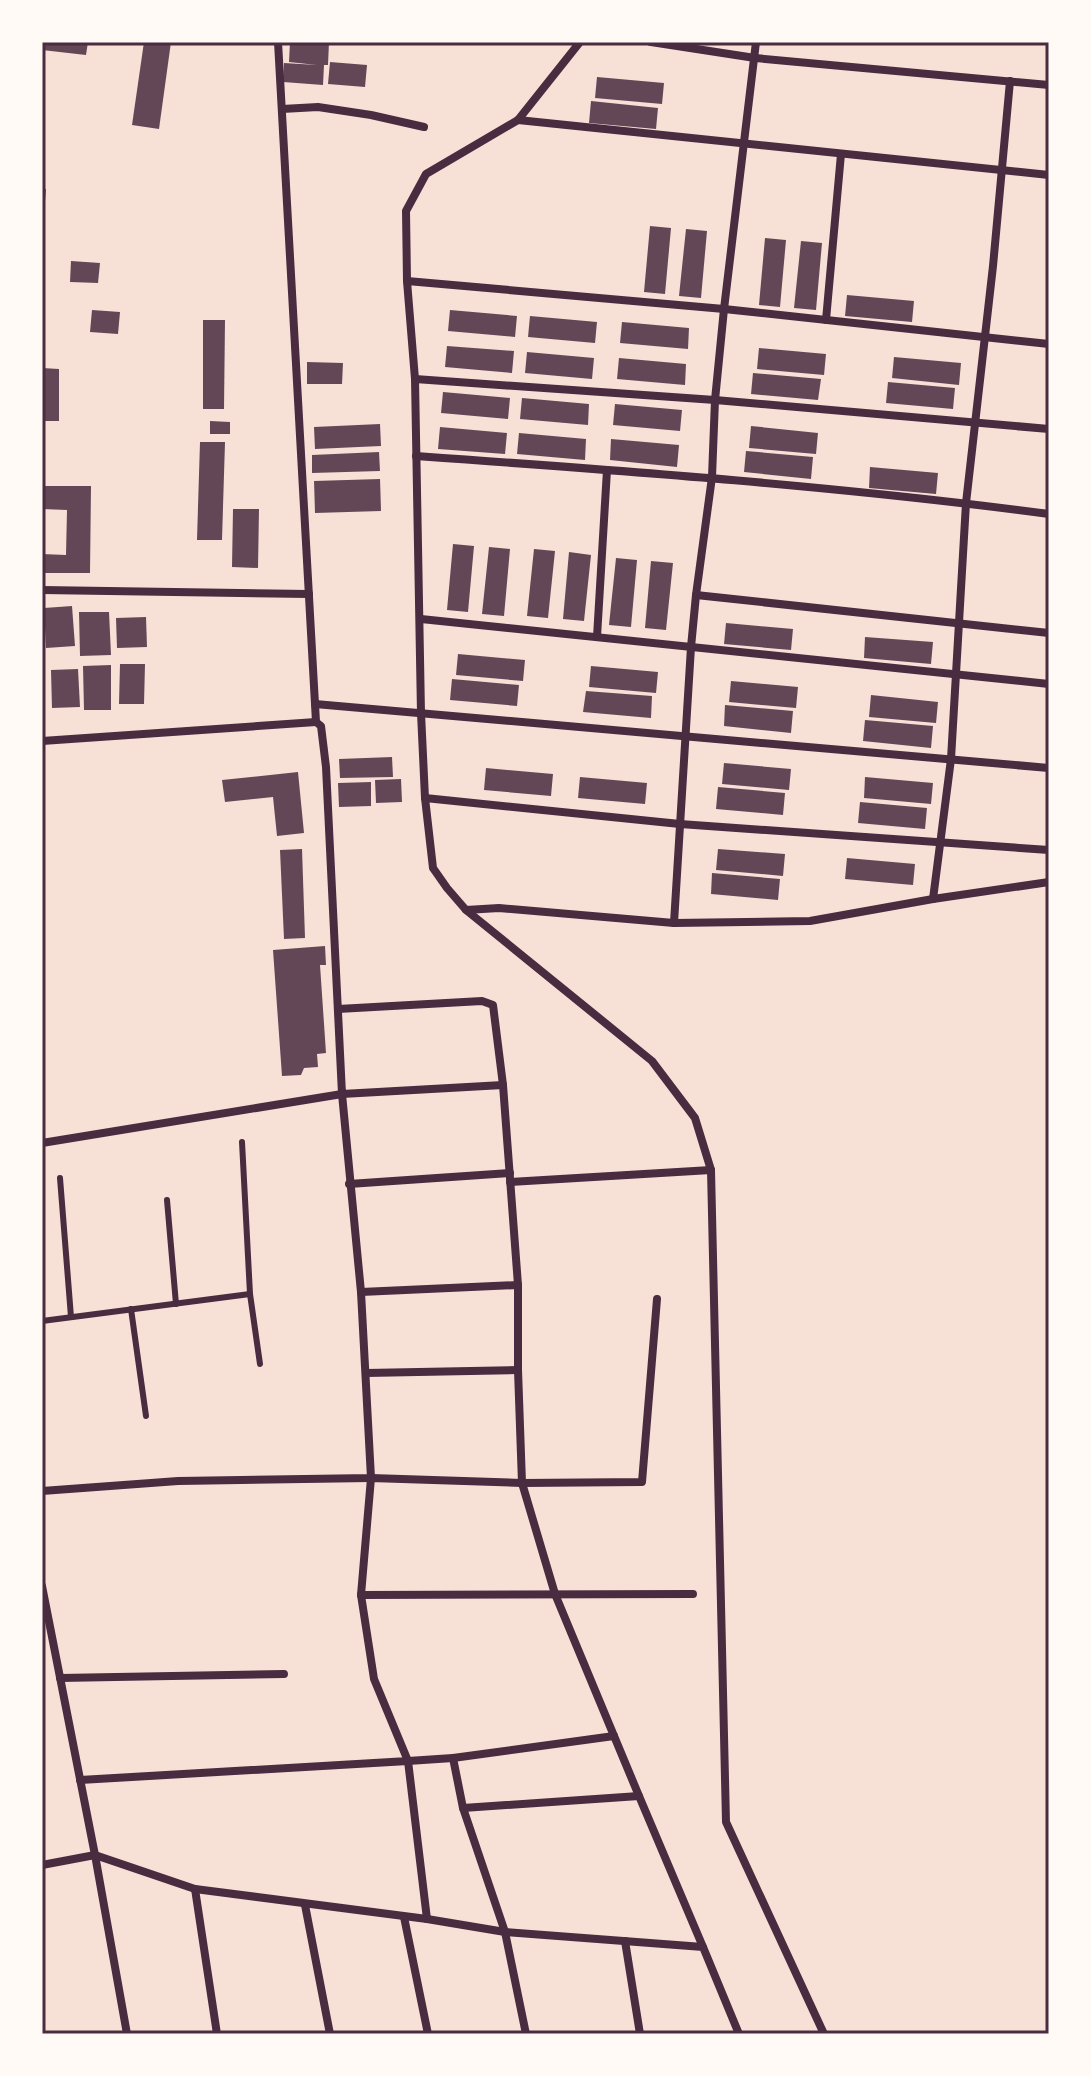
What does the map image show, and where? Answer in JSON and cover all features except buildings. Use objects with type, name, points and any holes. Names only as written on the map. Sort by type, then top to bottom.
[{"type":"street","points":[[278,42],[316,722]]},
{"type":"street","points":[[580,42],[518,120],[426,174],[406,211],[407,281],[415,379],[421,713],[425,798],[433,868],[466,910],[652,1061],[695,1118],[711,1170],[726,1822],[824,2034]]},
{"type":"street","points":[[651,42],[755,58],[1049,85]]},
{"type":"street","points":[[674,923],[691,647],[712,477],[715,400],[724,309],[756,42]]},
{"type":"street","points":[[933,899],[951,759],[966,503],[1010,81]]},
{"type":"street","points":[[282,109],[318,107],[424,127]]},
{"type":"street","points":[[518,120],[1049,175]]},
{"type":"street","points":[[826,320],[841,154]]},
{"type":"street","points":[[407,281],[724,309],[1049,344]]},
{"type":"street","points":[[415,379],[715,400],[1049,429]]},
{"type":"street","points":[[416,456],[712,477],[1049,514]]},
{"type":"street","points":[[597,637],[607,470]]},
{"type":"street","points":[[42,590],[309,594]]},
{"type":"street","points":[[696,595],[1049,633]]},
{"type":"street","points":[[421,619],[1049,684]]},
{"type":"street","points":[[315,704],[1049,768]]},
{"type":"street","points":[[42,741],[316,722],[321,726],[326,767],[342,1094],[361,1292],[371,1478],[361,1595],[374,1679],[408,1761],[427,1919]]},
{"type":"street","points":[[425,798],[680,824],[1049,850]]},
{"type":"street","points":[[466,910],[499,908],[674,923],[810,921],[1049,882]]},
{"type":"street","points":[[338,1009],[482,1001],[493,1005],[503,1085],[518,1285],[522,1483],[555,1594],[739,2034]]},
{"type":"street","points":[[42,1143],[342,1094],[503,1085]]},
{"type":"street","points":[[349,1184],[711,1170]]},
{"type":"street","points":[[361,1292],[518,1285]]},
{"type":"street","points":[[42,1491],[178,1481],[371,1478],[522,1483],[642,1482],[657,1299]]},
{"type":"street","points":[[366,1373],[518,1370]]},
{"type":"street","points":[[42,1586],[127,2034]]},
{"type":"street","points":[[361,1595],[693,1594]]},
{"type":"street","points":[[60,1678],[284,1674]]},
{"type":"street","points":[[80,1780],[453,1758],[614,1736]]},
{"type":"street","points":[[453,1758],[463,1808],[505,1932],[526,2034]]},
{"type":"street","points":[[463,1808],[639,1796]]},
{"type":"street","points":[[42,1865],[95,1855],[195,1889],[505,1932],[703,1947]]},
{"type":"street","points":[[195,1889],[217,2034]]},
{"type":"street","points":[[305,1905],[330,2034]]},
{"type":"street","points":[[404,1917],[428,2034]]},
{"type":"street","points":[[625,1941],[640,2034]]},
{"type":"lane","points":[[242,1142],[250,1294],[260,1364]]},
{"type":"lane","points":[[60,1178],[71,1317]]},
{"type":"lane","points":[[167,1200],[176,1304]]},
{"type":"lane","points":[[42,1321],[250,1294]]},
{"type":"lane","points":[[131,1309],[146,1416]]}]
